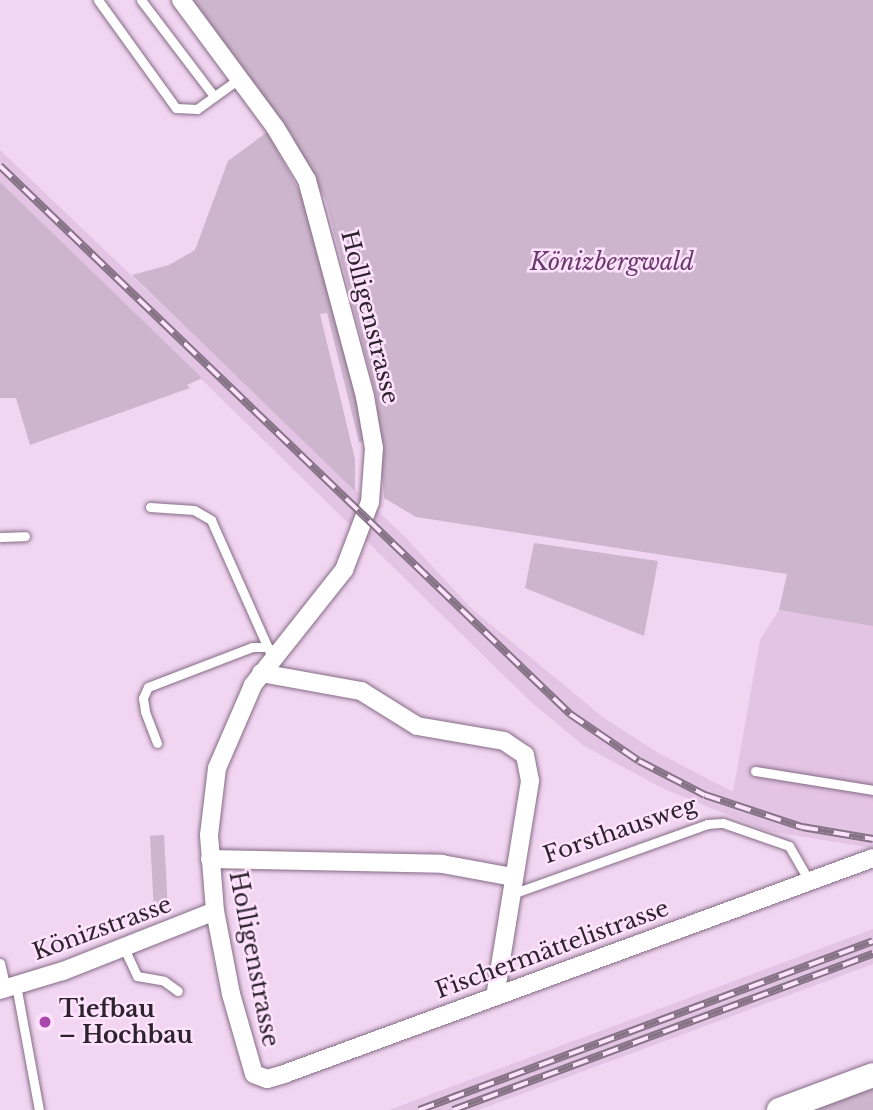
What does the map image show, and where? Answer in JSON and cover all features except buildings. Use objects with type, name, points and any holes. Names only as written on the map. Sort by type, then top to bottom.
[{"type":"main road","points":[[779,1110],[873,1075]]},
{"type":"street","name":"Holligenstrasse","points":[[181,0],[290,148],[314,197],[365,397],[373,448],[370,502],[349,562],[320,606],[271,653],[239,710],[217,768],[209,859],[215,911],[251,1069]]},
{"type":"street","name":"Forsthausweg","points":[[261,673],[361,691],[417,726],[517,747],[528,761],[530,774],[495,996]]},
{"type":"street","name":"Fischermättelistrasse","points":[[251,1069],[267,1079],[873,858]]},
{"type":"street","name":"Holligenstrasse","points":[[209,859],[420,863],[513,877]]},
{"type":"street","name":"Könizstrasse","points":[[7,988],[124,948],[215,911]]},
{"type":"lane","points":[[98,0],[176,108],[197,109],[240,78]]},
{"type":"lane","points":[[141,0],[214,96]]},
{"type":"lane","points":[[150,507],[194,510],[211,520],[271,653]]},
{"type":"lane","points":[[0,537],[24,536]]},
{"type":"lane","points":[[157,743],[145,711],[143,698],[148,687],[252,647],[271,653]]},
{"type":"lane","points":[[755,771],[873,790]]},
{"type":"lane","name":"Forsthausweg","points":[[510,895],[707,824],[723,823],[789,846],[809,880]]},
{"type":"lane","points":[[124,948],[138,976],[164,981],[178,991]]},
{"type":"lane","points":[[0,963],[39,1110]]},
{"type":"shaded area","points":[[0,150],[405,537],[473,610],[604,718],[660,754],[733,792],[760,640],[779,610],[873,625],[873,848],[768,831],[664,789],[584,746],[532,703],[0,182]]},
{"type":"shaded area","points":[[873,929],[873,964],[478,1110],[389,1110]]},
{"type":"green space","name":"Könizbergwald","points":[[193,0],[873,0],[873,626],[779,610],[787,574],[416,517],[384,498],[376,396],[326,201],[292,135]]},
{"type":"green space","points":[[267,132],[305,201],[362,419],[364,441],[359,442],[327,313],[320,314],[355,459],[355,491],[132,275],[169,265],[195,250],[228,161]]},
{"type":"green space","points":[[0,182],[202,378],[187,385],[190,388],[30,445],[16,398],[0,398]]},
{"type":"green space","points":[[534,543],[658,561],[644,636],[525,588]]},
{"type":"green space","points":[[164,835],[168,903],[154,904],[150,836]]},
{"type":"green space","points":[[873,1077],[873,1110],[785,1110]]},
{"type":"railway","points":[[0,166],[570,714],[639,761],[705,795],[802,827],[873,839]]},
{"type":"railway","points":[[419,1110],[873,941]]},
{"type":"railway","points":[[453,1110],[873,954]]},
{"type":"place","name":"Tiefbau – Hochbau","points":[[45,1022]]}]
